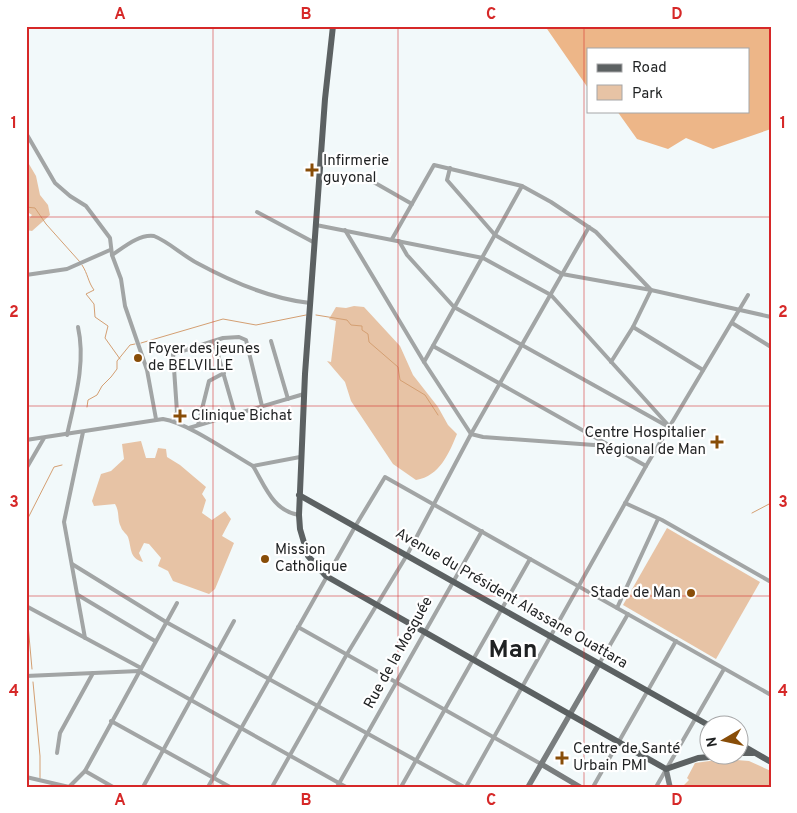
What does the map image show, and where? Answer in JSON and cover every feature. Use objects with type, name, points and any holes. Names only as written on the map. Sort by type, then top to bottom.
[{"type":"main road","points":[[333,26],[310,303],[300,457],[300,529],[308,556],[326,576],[666,770],[670,787]]},
{"type":"main road","name":"Avenue du Président Alassane Ouattara","points":[[299,494],[549,637],[700,720]]},
{"type":"main road","points":[[528,787],[599,664]]},
{"type":"main road","points":[[750,750],[771,762]]},
{"type":"main road","points":[[666,770],[700,758]]},
{"type":"main road","points":[[541,764],[580,787]]},
{"type":"street","points":[[26,132],[55,183],[93,212],[110,238],[111,252],[120,273],[125,306],[147,370],[156,419]]},
{"type":"street","points":[[392,239],[431,168],[437,165],[522,186],[589,227],[652,290]]},
{"type":"street","points":[[450,168],[447,180],[495,235],[562,274],[652,290],[771,316]]},
{"type":"street","points":[[363,176],[412,204]]},
{"type":"street","points":[[424,362],[522,186]]},
{"type":"street","points":[[257,212],[315,243]]},
{"type":"street","points":[[316,225],[483,258],[551,296],[669,427]]},
{"type":"street","points":[[272,787],[435,504],[472,434],[589,227]]},
{"type":"street","points":[[345,230],[424,362],[472,434],[483,437],[575,444],[605,443]]},
{"type":"street","points":[[26,275],[76,266],[147,235],[154,236],[196,262],[231,280],[278,298],[310,303]]},
{"type":"street","points":[[400,241],[407,255],[454,307],[669,427]]},
{"type":"street","points":[[610,362],[633,327],[652,290]]},
{"type":"street","points":[[72,564],[166,622],[465,787],[646,466],[748,294]]},
{"type":"street","points":[[732,323],[771,347]]},
{"type":"street","points":[[67,435],[82,363],[78,327]]},
{"type":"street","points":[[633,327],[703,370]]},
{"type":"street","points":[[173,420],[177,412],[172,354],[214,341],[240,337],[246,340],[262,406]]},
{"type":"street","points":[[214,341],[235,414]]},
{"type":"street","points":[[271,341],[288,399]]},
{"type":"street","points":[[433,346],[646,466]]},
{"type":"street","points":[[198,425],[209,381],[224,373]]},
{"type":"street","points":[[189,428],[304,394]]},
{"type":"street","points":[[26,440],[67,435],[156,419],[173,420],[253,466],[275,503],[291,514],[299,515]]},
{"type":"street","points":[[83,432],[64,522],[85,638]]},
{"type":"street","points":[[26,469],[44,438]]},
{"type":"street","points":[[253,466],[300,457]]},
{"type":"street","points":[[208,787],[326,576],[385,477],[771,695]]},
{"type":"street","points":[[625,503],[658,518],[771,582]]},
{"type":"street","points":[[616,608],[658,518]]},
{"type":"street","name":"Rue de la Mosquée","points":[[338,785],[482,531]]},
{"type":"street","points":[[400,787],[530,559]]},
{"type":"street","points":[[78,596],[155,641]]},
{"type":"street","points":[[26,777],[69,787],[84,771],[177,603]]},
{"type":"street","points":[[26,606],[290,755],[338,785],[346,787]]},
{"type":"street","points":[[599,664],[628,614]]},
{"type":"street","points":[[143,787],[189,699],[234,621]]},
{"type":"street","points":[[298,627],[347,654],[395,684],[541,764]]},
{"type":"street","points":[[593,787],[676,641]]},
{"type":"street","points":[[26,676],[140,669]]},
{"type":"street","points":[[656,787],[724,669]]},
{"type":"street","points":[[57,753],[60,733],[93,673]]},
{"type":"street","points":[[111,722],[230,787]]},
{"type":"street","points":[[84,771],[112,787]]},
{"type":"green space","points":[[26,159],[36,176],[40,195],[48,205],[50,215],[32,231],[26,230],[26,222],[32,215],[26,211]]},
{"type":"green space","points":[[354,306],[364,307],[400,346],[413,375],[438,407],[448,425],[457,434],[451,449],[442,463],[424,478],[416,480],[393,464],[351,401],[345,382],[327,361],[331,362],[336,321],[329,319],[336,307],[346,308]]},
{"type":"green space","points":[[141,441],[146,458],[155,458],[158,448],[166,449],[167,457],[180,465],[206,487],[202,494],[206,500],[202,513],[212,520],[225,511],[231,519],[222,536],[234,543],[215,589],[209,594],[173,581],[168,571],[158,566],[161,558],[149,544],[144,543],[139,553],[143,562],[135,558],[128,537],[122,530],[115,504],[94,506],[92,501],[101,474],[111,471],[124,459],[122,444]]},
{"type":"green space","name":"Stade de Man","points":[[667,528],[760,582],[716,659],[623,605]]},
{"type":"green space","points":[[750,761],[771,771],[771,787],[682,787],[689,780],[687,778],[695,763],[700,762],[700,766],[750,766]]},
{"type":"shaded area","points":[[545,26],[771,26],[771,129],[713,149],[686,138],[668,149],[637,139],[618,112],[750,112],[750,48],[587,48],[587,87]]},
{"type":"waterway","points":[[26,207],[35,208],[46,224],[80,262]]},
{"type":"waterway","points":[[82,265],[94,290],[86,294],[94,304],[95,317],[108,326],[105,338],[120,359]]},
{"type":"waterway","points":[[141,343],[223,319],[256,325],[306,315]]},
{"type":"waterway","points":[[316,315],[347,320],[351,325],[362,326],[362,330],[368,334],[369,342],[398,367],[400,380],[425,395],[438,415]]},
{"type":"waterway","points":[[87,407],[88,400],[97,395],[102,386],[117,369],[117,361],[130,345],[135,344]]},
{"type":"waterway","points":[[26,522],[54,467],[62,465]]},
{"type":"waterway","points":[[752,513],[771,503]]},
{"type":"waterway","points":[[27,614],[32,669]]},
{"type":"waterway","points":[[33,682],[40,756],[40,778]]},
{"type":"place","name":"Infirmerie guyonal","points":[[312,170]]},
{"type":"place","name":"Foyer des jeunes de BELVILLE","points":[[138,358]]},
{"type":"place","name":"Clinique Bichat","points":[[180,416]]},
{"type":"place","name":"Centre Hospitalier Régional de Man","points":[[717,442]]},
{"type":"place","name":"Mission Catholique","points":[[265,559]]},
{"type":"place","name":"Stade de Man","points":[[691,593]]},
{"type":"place","name":"Centre de Santé Urbain PMI","points":[[562,758]]},
{"type":"district","name":"Man","points":[[513,651]]}]
